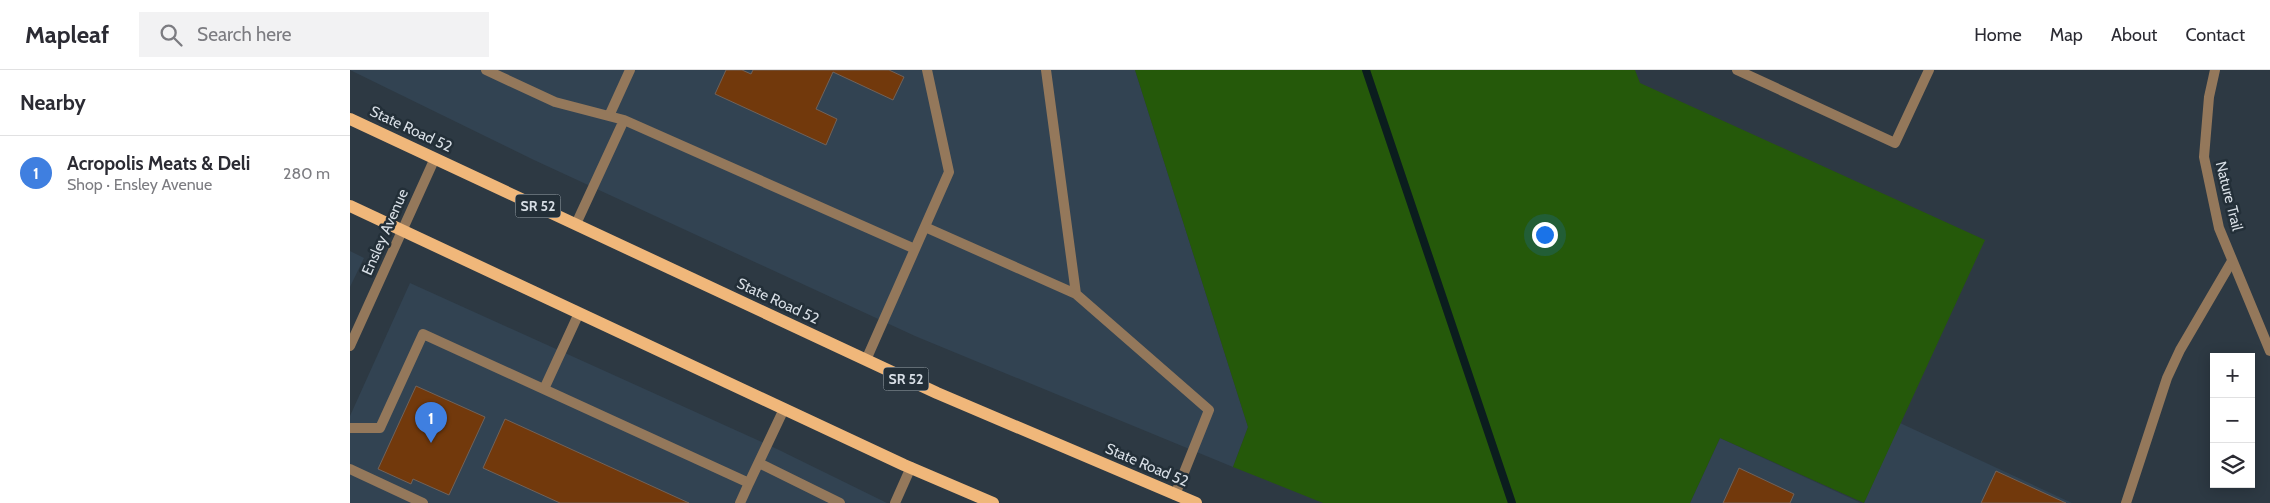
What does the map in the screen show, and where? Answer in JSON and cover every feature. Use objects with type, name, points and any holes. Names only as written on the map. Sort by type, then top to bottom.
[{"type":"main road","name":"State Road 52","points":[[350,119],[937,393],[1173,499],[1196,503]]},
{"type":"main road","points":[[350,206],[911,467],[993,503]]},
{"type":"street","points":[[486,70],[555,102],[624,120],[915,249]]},
{"type":"street","points":[[609,116],[630,70]]},
{"type":"street","points":[[866,360],[950,172],[927,70]]},
{"type":"street","points":[[1046,70],[1076,294]]},
{"type":"street","points":[[1737,70],[1895,143],[1928,70]]},
{"type":"street","name":"Nature Trail","points":[[2215,70],[2209,97],[2204,157],[2219,228],[2270,352]]},
{"type":"street","points":[[576,224],[624,120]]},
{"type":"street","name":"Ensley Avenue","points":[[350,346],[434,158]]},
{"type":"street","points":[[925,227],[1076,294],[1209,410],[1173,499]]},
{"type":"street","points":[[2126,503],[2167,378],[2180,350],[2232,260]]},
{"type":"street","points":[[544,389],[579,313]]},
{"type":"street","points":[[350,428],[380,428],[423,334],[749,483]]},
{"type":"street","points":[[740,503],[784,408]]},
{"type":"street","points":[[759,463],[840,503]]},
{"type":"street","points":[[895,503],[911,467]]},
{"type":"street","points":[[350,469],[423,503]]},
{"type":"shaded area","points":[[350,70],[1135,70],[1248,427],[1233,467],[915,336],[534,160]]},
{"type":"shaded area","points":[[350,251],[364,258],[350,287]]},
{"type":"shaded area","points":[[410,283],[777,449],[887,503],[350,503],[350,416]]},
{"type":"shaded area","points":[[1900,423],[2072,503],[1864,503]]},
{"type":"shaded area","points":[[1720,438],[1861,503],[1690,503]]},
{"type":"green space","points":[[1135,70],[1635,70],[1640,83],[1985,240],[1864,503],[1720,438],[1690,503],[1323,503],[1233,467],[1248,427]]},
{"type":"building","points":[[726,70],[742,70],[751,74],[753,70],[889,70],[904,77],[893,100],[833,72],[816,109],[837,119],[826,145],[715,94]]},
{"type":"building","points":[[416,386],[485,417],[449,495],[413,479],[411,484],[378,469]]},
{"type":"building","points":[[505,419],[689,503],[560,503],[483,468]]},
{"type":"building","points":[[1739,468],[1794,494],[1790,503],[1723,503]]},
{"type":"building","points":[[1996,471],[2066,503],[1981,503]]},
{"type":"waterway","points":[[1366,70],[1512,503]]},
{"type":"place","name":"Acropolis Meats & Deli","points":[[431,443]]}]
